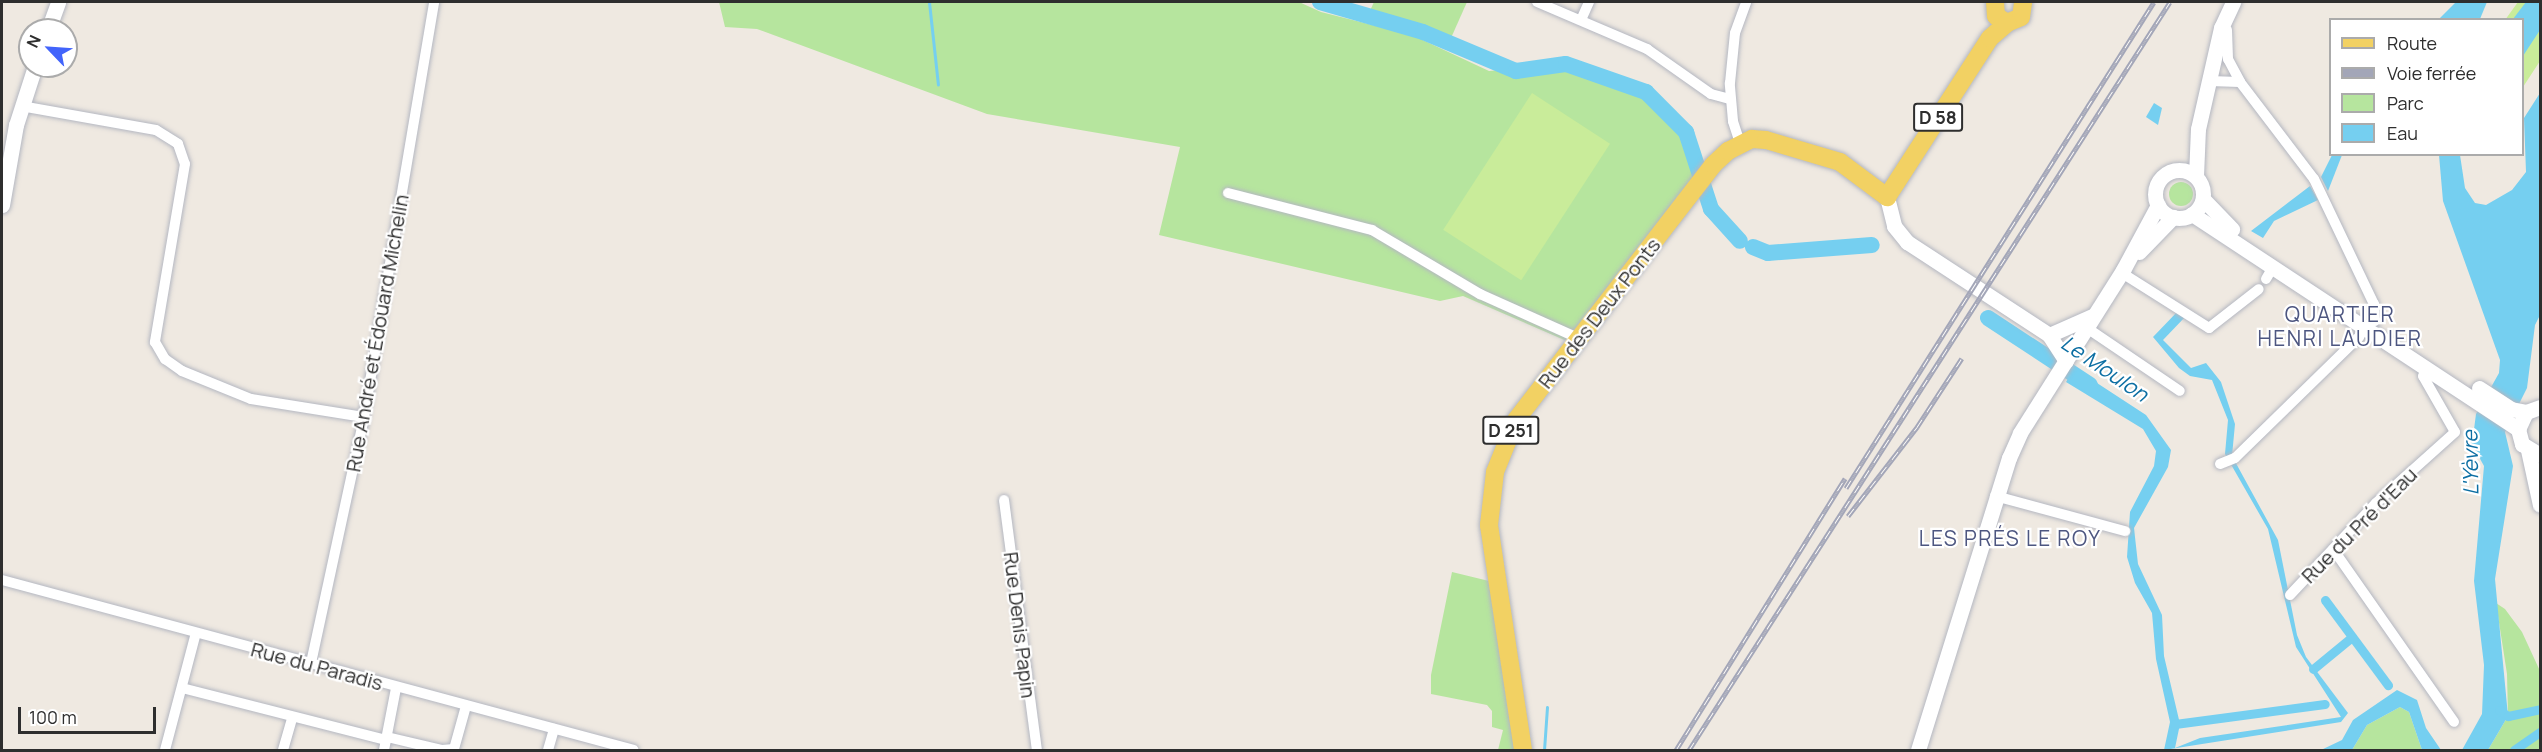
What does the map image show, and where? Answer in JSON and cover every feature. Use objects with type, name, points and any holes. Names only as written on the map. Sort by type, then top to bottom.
[{"type":"main road","points":[[52,18],[58,2]]},
{"type":"main road","points":[[1999,13],[2021,17],[2023,2]]},
{"type":"main road","points":[[2234,2],[2221,28],[2198,129],[2196,176],[2202,187],[2203,199],[2221,222],[2370,324],[2480,395],[2518,429],[2534,452],[2541,505]]},
{"type":"main road","name":"D 58","points":[[1887,197],[1990,38],[1999,13]]},
{"type":"main road","points":[[2,205],[21,106],[31,78]]},
{"type":"main road","points":[[2171,219],[2158,205],[2155,192],[2159,181],[2177,170],[2198,129]]},
{"type":"main road","points":[[1740,143],[1766,140],[1800,152],[1840,162],[1887,197],[1894,226],[1915,249],[2053,338],[2066,361]]},
{"type":"main road","name":"Rue des Deux Ponts","points":[[1523,750],[1489,541],[1491,490],[1500,457],[1516,420],[1578,338],[1713,165],[1740,143]]},
{"type":"main road","points":[[2177,170],[2196,176]]},
{"type":"main road","points":[[2134,254],[2171,219],[2192,214],[2203,199]]},
{"type":"main road","points":[[1918,750],[1995,496],[2020,433],[2134,254],[2158,205]]},
{"type":"main road","points":[[2192,214],[2269,273],[2370,324],[2427,367],[2511,409],[2534,410]]},
{"type":"main road","points":[[2053,338],[2088,326]]},
{"type":"main road","points":[[2053,338],[2088,326]]},
{"type":"main road","points":[[2518,429],[2534,410]]},
{"type":"street","name":"Rue André et Édouard Michelin","points":[[311,663],[364,417],[434,2]]},
{"type":"street","points":[[1537,2],[1647,49],[1711,94],[1730,99]]},
{"type":"street","points":[[1581,20],[1589,2]]},
{"type":"street","points":[[1740,143],[1730,99],[1735,33],[1746,2]]},
{"type":"street","points":[[2227,461],[2359,338],[2370,324],[2374,304],[2317,185],[2240,82],[2228,59],[2225,41],[2234,2]]},
{"type":"street","points":[[2209,84],[2240,82]]},
{"type":"street","points":[[21,106],[156,130],[178,144],[185,164],[155,342],[165,359],[182,371],[251,399],[364,417]]},
{"type":"street","points":[[1228,193],[1372,230],[1480,294],[1578,338]]},
{"type":"street","points":[[2122,271],[2209,328],[2259,289]]},
{"type":"street","points":[[2088,326],[2180,391]]},
{"type":"street","name":"Rue du Pré d'Eau","points":[[2290,595],[2376,503],[2455,432],[2423,376],[2427,367]]},
{"type":"street","points":[[1995,496],[2125,531]]},
{"type":"street","name":"Rue Denis Papin","points":[[1004,500],[1036,750]]},
{"type":"street","points":[[2333,549],[2454,722]]},
{"type":"street","name":"Rue du Paradis","points":[[2,580],[634,750]]},
{"type":"street","points":[[165,750],[196,633]]},
{"type":"street","points":[[386,742],[396,687]]},
{"type":"street","points":[[182,688],[386,742],[442,750],[454,749],[466,706]]},
{"type":"street","points":[[283,750],[292,718]]},
{"type":"street","points":[[548,750],[554,729]]},
{"type":"green space","points":[[719,2],[1299,2],[1321,12],[1412,35],[1489,71],[1566,64],[1646,92],[1686,132],[1700,175],[1583,348],[1463,296],[1440,301],[1159,235],[1180,147],[987,114],[757,29],[725,27]]},
{"type":"green space","points":[[1374,2],[1467,2],[1451,38],[1369,13]]},
{"type":"green space","points":[[2518,2],[2540,2],[2540,61],[2524,85],[2524,18],[2506,18]]},
{"type":"green space","points":[[1532,93],[1610,144],[1521,280],[1443,230]]},
{"type":"green space","points":[[2181,182],[2190,185],[2193,194],[2190,203],[2181,206],[2172,203],[2169,194],[2172,185]]},
{"type":"green space","points":[[1452,572],[1489,581],[1517,750],[1498,750],[1503,730],[1492,727],[1492,711],[1487,705],[1431,694],[1431,675]]},
{"type":"green space","points":[[2496,603],[2505,609],[2522,632],[2540,671],[2540,750],[2488,750],[2508,716],[2507,674]]},
{"type":"green space","points":[[2400,707],[2409,712],[2422,750],[2352,750],[2367,725]]},
{"type":"water","points":[[2456,2],[2487,2],[2480,18],[2440,18]]},
{"type":"water","points":[[2526,2],[2540,2],[2540,30],[2524,54],[2524,18],[2514,18]]},
{"type":"water","name":"L'Yèvre","points":[[2540,93],[2540,315],[2535,325],[2527,388],[2505,432],[2513,466],[2495,579],[2508,716],[2488,750],[2462,750],[2482,714],[2484,665],[2474,581],[2484,466],[2469,439],[2473,437],[2476,414],[2499,373],[2500,360],[2443,201],[2439,156],[2460,156],[2465,188],[2475,203],[2486,205],[2512,190],[2526,172],[2524,118]]},
{"type":"water","points":[[2154,103],[2162,108],[2158,125],[2146,117]]},
{"type":"water","points":[[2332,156],[2342,156],[2328,191],[2321,177]]},
{"type":"water","points":[[2310,186],[2318,200],[2274,221],[2263,238],[2251,231]]},
{"type":"water","points":[[2178,311],[2186,316],[2163,340],[2191,368],[2206,363],[2221,382],[2235,424],[2232,456],[2278,540],[2297,635],[2306,657],[2348,713],[2341,722],[2164,750],[2170,722],[2156,659],[2152,613],[2135,583],[2127,557],[2130,512],[2154,466],[2156,451],[2143,429],[2066,382],[2074,368],[2146,415],[2171,450],[2168,467],[2134,528],[2138,564],[2162,615],[2164,656],[2180,724],[2175,748],[2200,738],[2341,717],[2296,647],[2268,529],[2225,454],[2228,420],[2212,380],[2190,376],[2179,368],[2153,337]]},
{"type":"water","points":[[2397,690],[2417,700],[2426,728],[2441,750],[2422,750],[2409,712],[2400,707],[2367,725],[2352,750],[2321,750],[2342,740],[2353,720]]},
{"type":"waterway","points":[[929,2],[938,85]]},
{"type":"waterway","name":"Le Moulon","points":[[1320,2],[1423,32],[1516,71],[1566,64],[1646,92],[1686,132],[1711,209],[1740,241]]},
{"type":"waterway","name":"Le Moulon","points":[[1753,247],[1768,253],[1872,245]]},
{"type":"waterway","name":"Le Moulon","points":[[1988,318],[2090,385]]},
{"type":"waterway","points":[[2325,600],[2388,685]]},
{"type":"waterway","points":[[2313,669],[2352,637]]},
{"type":"waterway","points":[[2175,724],[2325,704]]},
{"type":"waterway","points":[[1544,750],[1547,707]]},
{"type":"waterway","points":[[2499,710],[2508,716],[2540,709]]},
{"type":"waterway","points":[[2514,750],[2540,732]]},
{"type":"railway","points":[[1846,488],[2154,2]]},
{"type":"railway","points":[[1689,750],[2170,2]]},
{"type":"railway","points":[[1848,516],[1917,427],[1962,358]]},
{"type":"railway","points":[[1676,750],[1845,478]]},
{"type":"district","name":"QUARTIER HENRI LAUDIER","points":[[2340,326]]},
{"type":"district","name":"LES PRÉS LE ROY","points":[[2010,538]]}]
